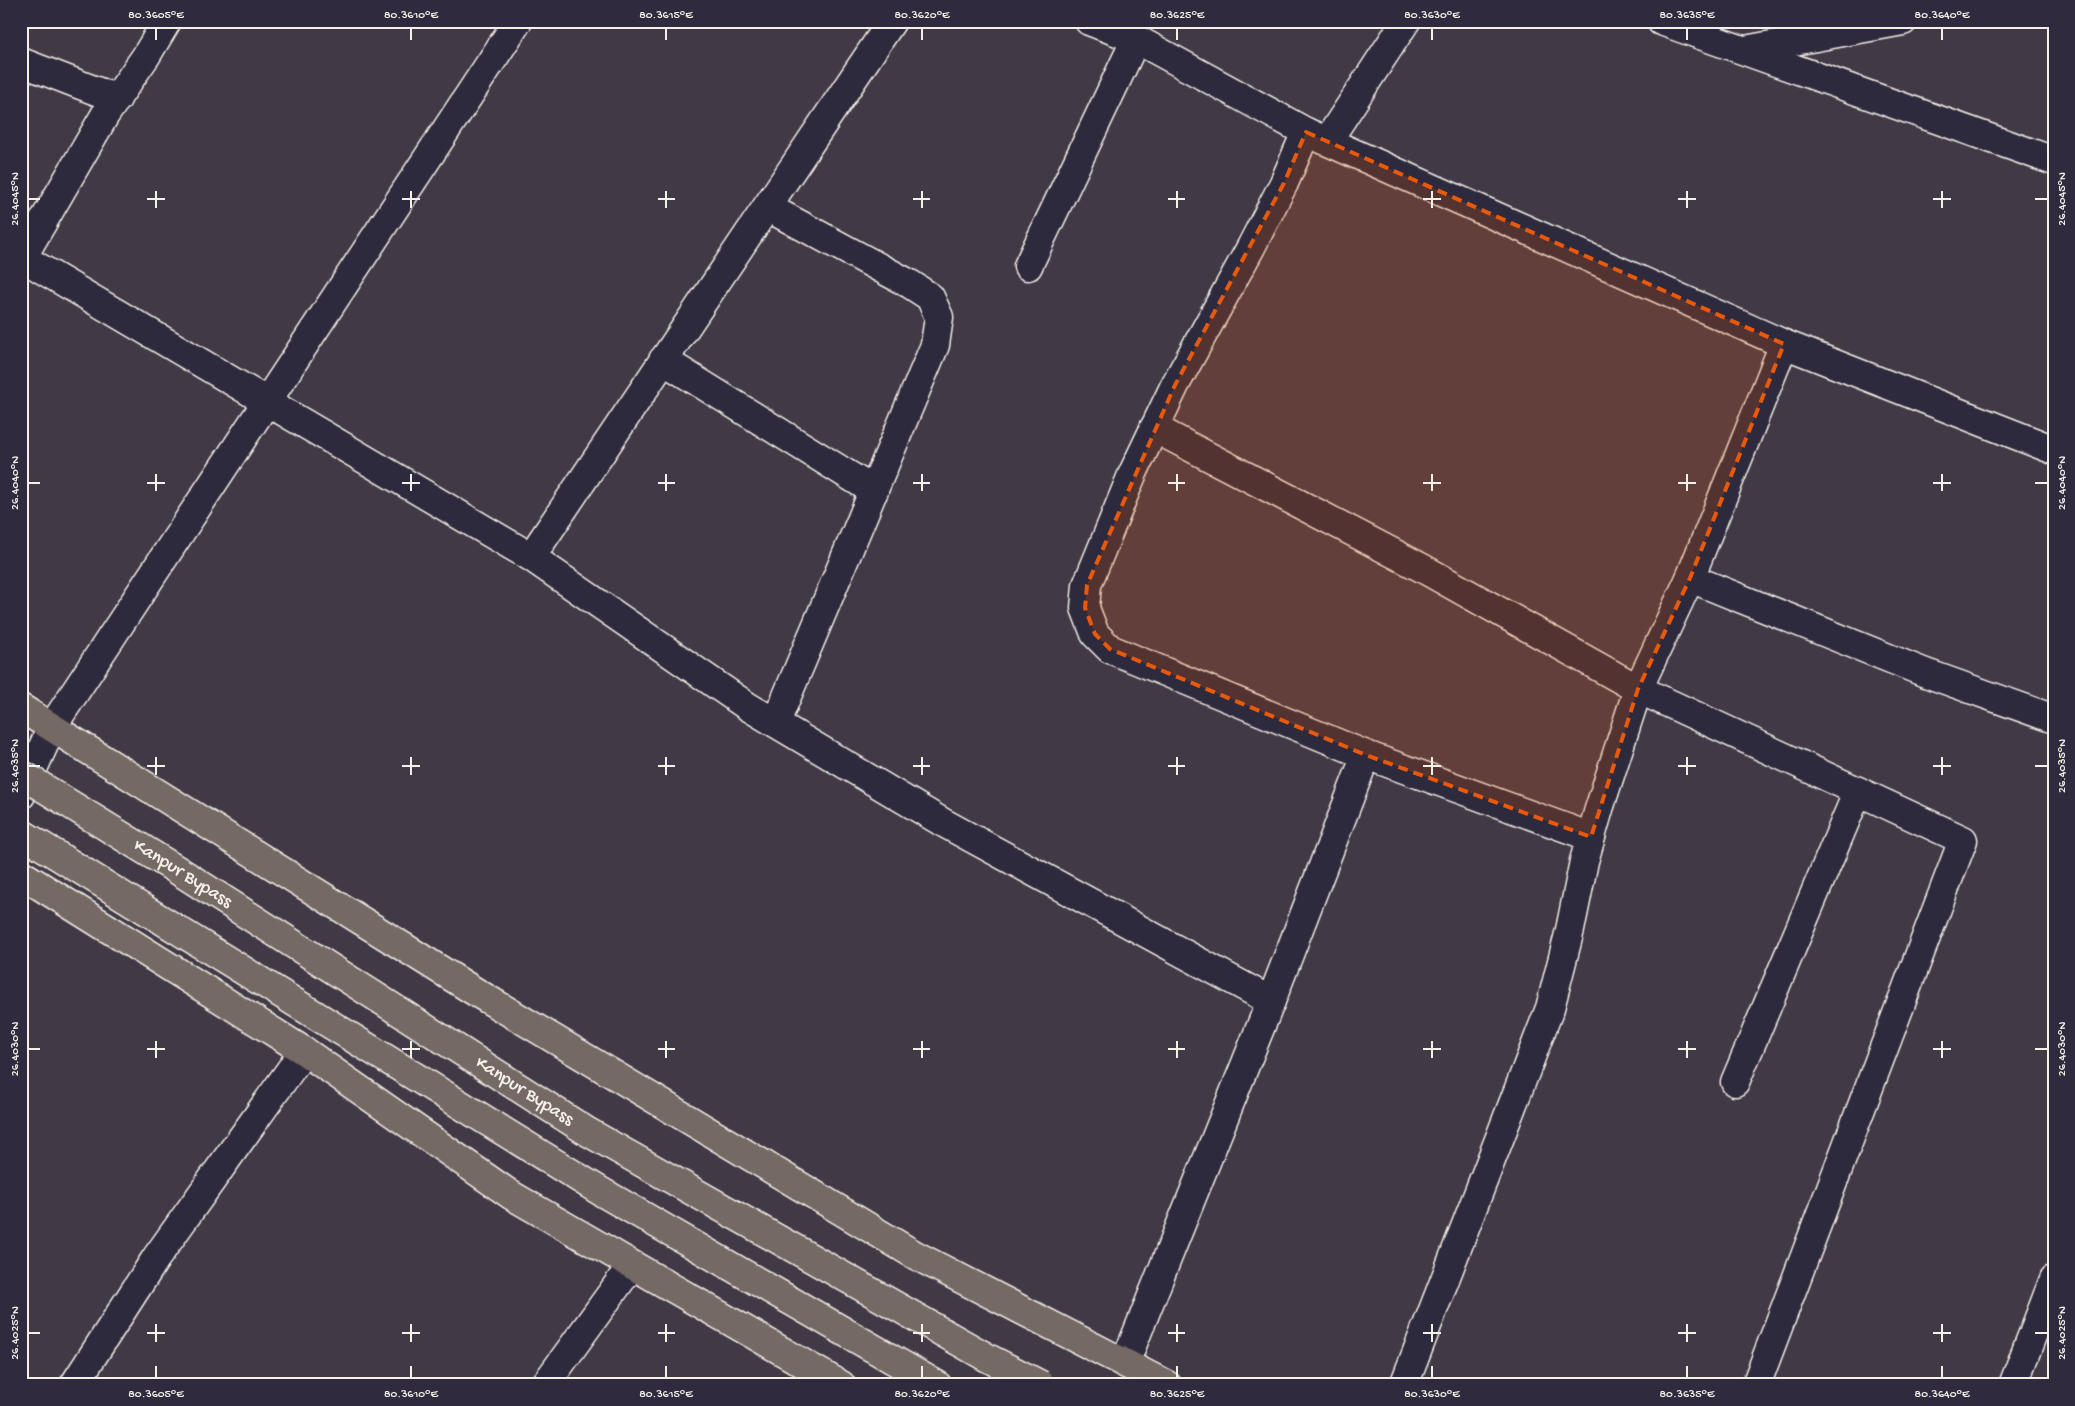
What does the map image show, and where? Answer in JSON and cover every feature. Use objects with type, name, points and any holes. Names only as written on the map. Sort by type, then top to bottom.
[{"type":"main road","points":[[21,708],[474,991],[906,1250],[1168,1385]]},
{"type":"main road","name":"Kanpur Bypass","points":[[21,774],[182,873],[588,1132],[979,1353],[1041,1385]]},
{"type":"main road","points":[[21,833],[600,1191],[937,1385]]},
{"type":"main road","points":[[21,874],[304,1051],[511,1195],[836,1384]]},
{"type":"street","points":[[167,21],[146,56],[105,115],[22,258],[531,557],[748,706],[942,822],[1271,1001]]},
{"type":"street","points":[[21,795],[52,728],[518,21]]},
{"type":"street","points":[[531,557],[892,21]]},
{"type":"street","points":[[1089,21],[1136,40],[1317,136],[1784,344],[2054,450]]},
{"type":"street","points":[[1406,21],[1317,136],[1284,183],[1175,385],[1154,428],[1132,475],[1087,585],[1085,608],[1095,634],[1110,649],[1366,755],[1591,838]]},
{"type":"street","points":[[1662,21],[2054,161]]},
{"type":"street","points":[[1743,50],[1903,21]]},
{"type":"street","points":[[1028,266],[1136,40]]},
{"type":"street","points":[[21,62],[117,99]]},
{"type":"street","points":[[767,207],[910,284],[930,297],[939,317],[935,345],[776,722]]},
{"type":"street","points":[[1404,1385],[1550,1008],[1591,838],[1638,689],[1690,578],[1784,344]]},
{"type":"street","points":[[663,360],[874,491]]},
{"type":"street","points":[[1154,428],[1422,568],[1638,689],[1963,840],[1756,1385]]},
{"type":"street","points":[[1690,578],[1923,672],[2054,719]]},
{"type":"street","points":[[1125,1363],[1271,1001],[1366,755]]},
{"type":"street","points":[[1734,1082],[1858,791]]},
{"type":"street","points":[[74,1385],[156,1258],[304,1051]]},
{"type":"street","points":[[545,1385],[632,1265]]},
{"type":"street","points":[[2013,1385],[2054,1279]]},
{"type":"highlighted area","points":[[1306,132],[1784,344],[1690,578],[1638,689],[1591,837],[1366,755],[1110,649],[1095,634],[1085,608],[1087,585],[1175,385],[1284,183]]}]
